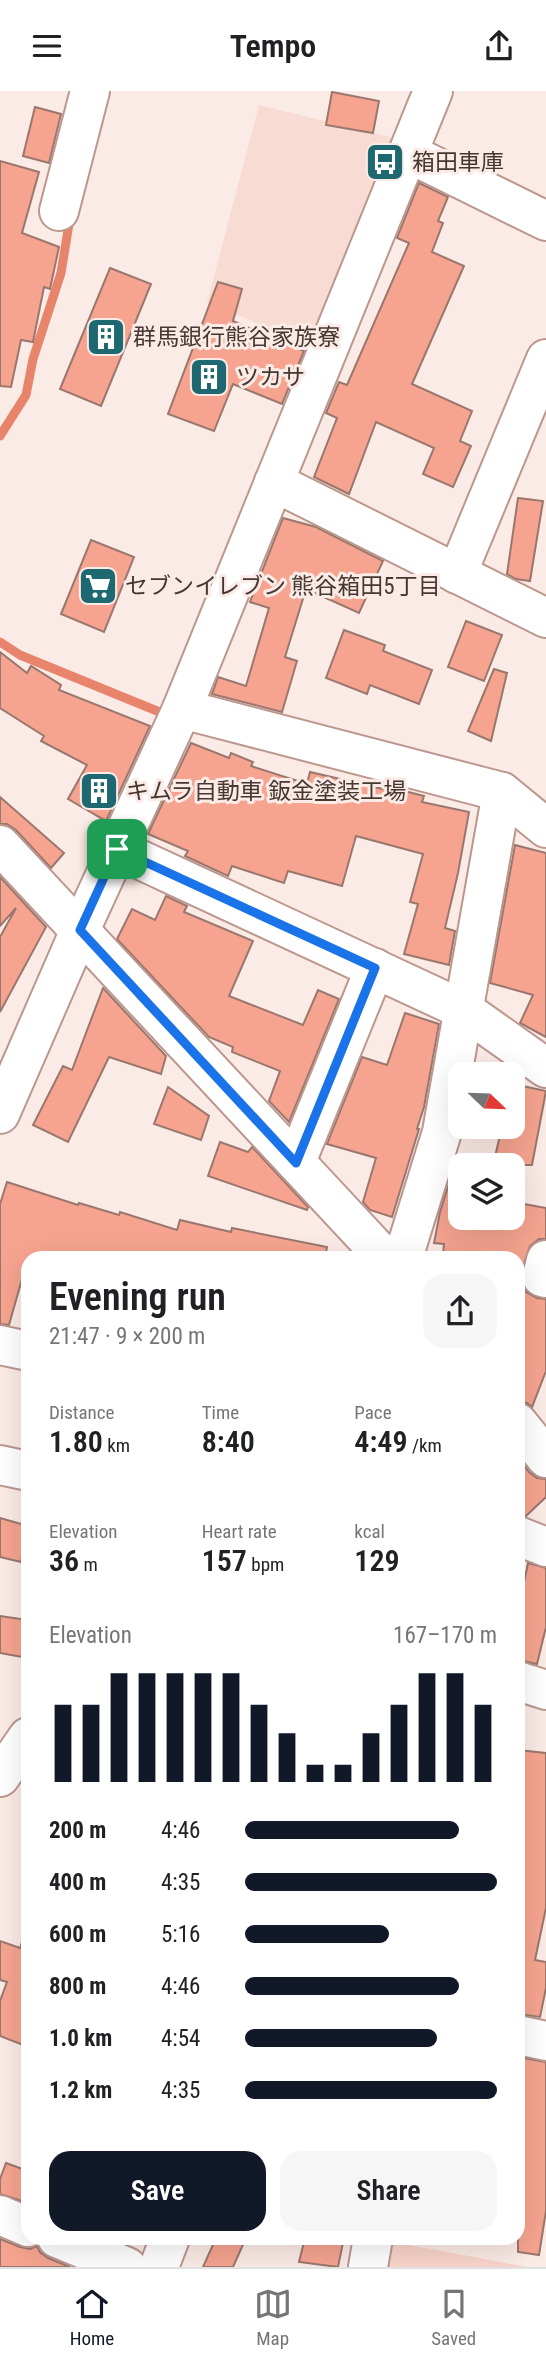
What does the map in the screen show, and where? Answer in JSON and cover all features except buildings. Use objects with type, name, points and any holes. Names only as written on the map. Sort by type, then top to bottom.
[{"type":"street","points":[[60,211],[90,91]]},
{"type":"street","points":[[0,1114],[80,930],[182,709],[433,91]]},
{"type":"street","points":[[408,153],[546,221]]},
{"type":"street","points":[[457,574],[546,359]]},
{"type":"street","points":[[275,482],[546,618]]},
{"type":"street","points":[[182,709],[502,792],[546,828]]},
{"type":"street","points":[[405,1251],[442,1132],[502,792]]},
{"type":"street","points":[[0,845],[379,1251]]},
{"type":"street","points":[[117,849],[464,1010],[546,1068]]},
{"type":"street","points":[[296,1163],[375,968]]},
{"type":"street","points":[[546,1260],[542,1277],[546,1278]]},
{"type":"street","points":[[0,1345],[21,1350]]},
{"type":"street","points":[[525,1432],[546,1458]]},
{"type":"street","points":[[0,1465],[21,1470]]},
{"type":"street","points":[[525,1538],[546,1546]]},
{"type":"street","points":[[525,1683],[546,1690]]},
{"type":"street","points":[[0,1777],[21,1747]]},
{"type":"street","points":[[525,2036],[546,2041]]},
{"type":"street","points":[[0,2215],[21,2224]]},
{"type":"street","points":[[74,2245],[127,2267]]},
{"type":"street","points":[[159,2267],[167,2245]]},
{"type":"street","points":[[368,2267],[372,2245]]},
{"type":"shaded area","points":[[259,105],[395,138],[314,346],[207,303]]},
{"type":"shaded area","points":[[386,2245],[409,2245],[527,2267],[382,2267]]},
{"type":"waterway","points":[[0,436],[26,395],[33,359],[61,273],[70,218]]},
{"type":"waterway","points":[[0,642],[20,655],[162,713]]},
{"type":"place","name":"箱田車庫","points":[[385,162]]},
{"type":"place","name":"群馬銀行熊谷家族寮","points":[[106,337]]},
{"type":"place","name":"ツカサ","points":[[209,377]]},
{"type":"place","name":"セブンイレブン 熊谷箱田5丁目","points":[[98,586]]},
{"type":"place","name":"キムラ自動車 鈑金塗装工場","points":[[99,791]]},
{"type":"route","points":[[117,849],[375,968],[296,1163],[80,930],[117,849]]}]
